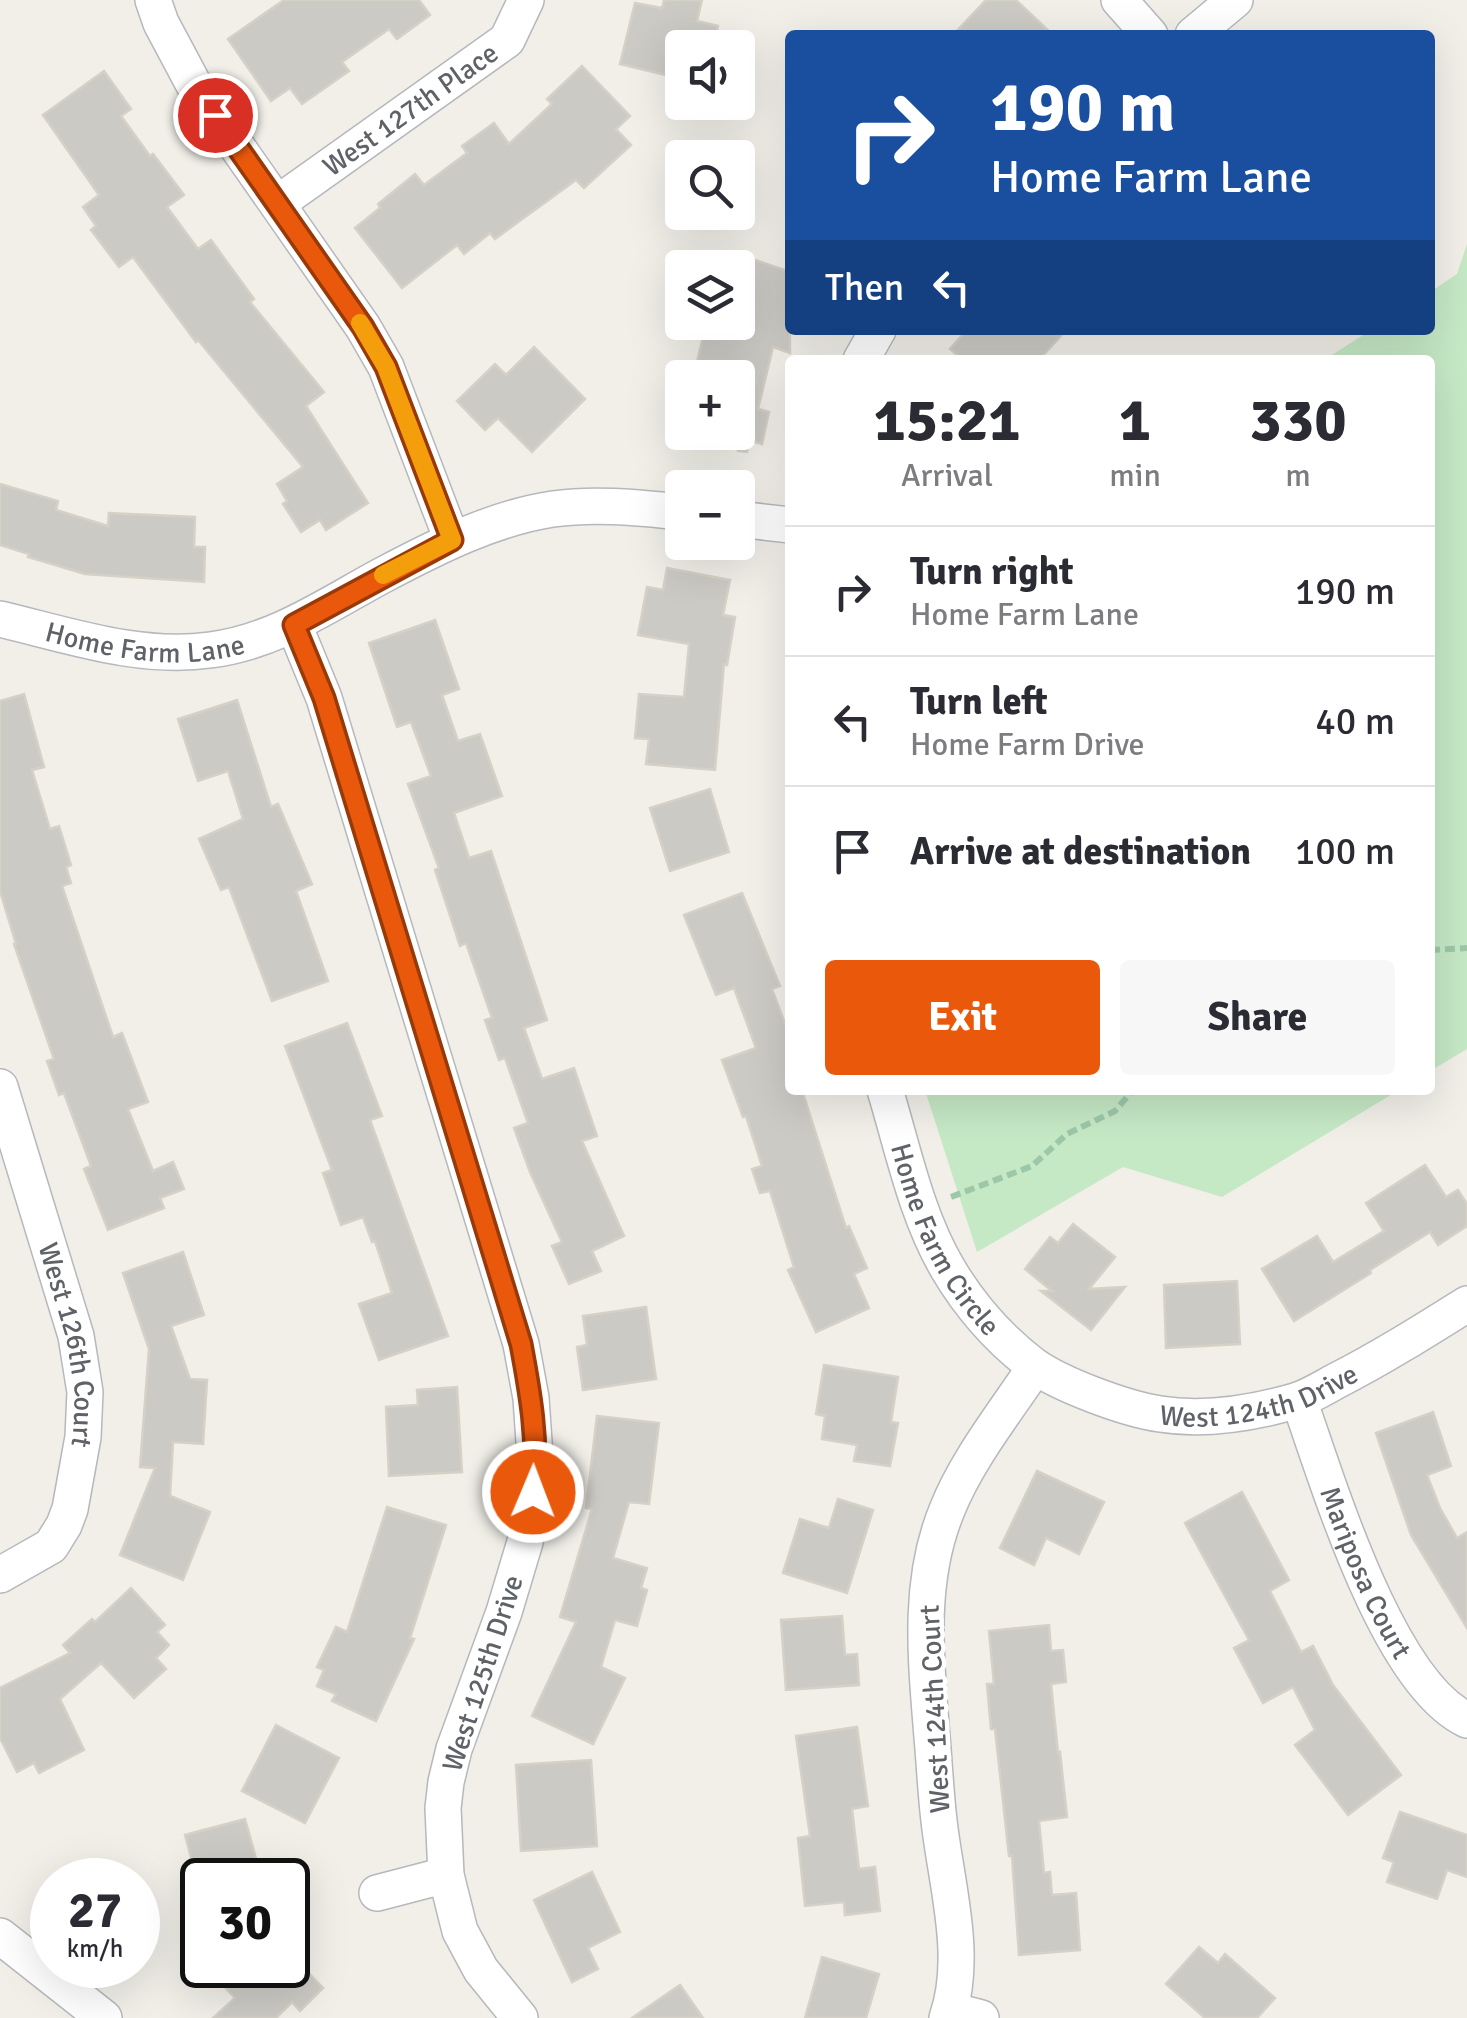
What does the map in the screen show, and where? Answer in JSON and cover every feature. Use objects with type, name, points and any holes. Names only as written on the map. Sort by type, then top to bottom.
[{"type":"street","points":[[153,0],[194,86],[363,327],[386,367],[452,540]]},
{"type":"street","name":"West 127th Place","points":[[278,203],[507,40],[526,0]]},
{"type":"street","points":[[1119,0],[1146,30]]},
{"type":"street","points":[[1199,30],[1235,0]]},
{"type":"street","name":"Home Farm Lane","points":[[0,619],[125,649],[181,653],[236,646],[294,625],[452,540],[524,516],[596,506],[665,511]]},
{"type":"street","points":[[755,521],[785,524]]},
{"type":"street","name":"West 125th Drive","points":[[294,625],[330,717],[521,1344],[532,1398],[536,1471],[531,1512],[504,1612],[454,1750],[446,1782],[443,1845],[460,1931],[482,1970],[520,2018]]},
{"type":"street","name":"West 126th Court","points":[[0,1087],[76,1336],[86,1392],[84,1437],[64,1525],[51,1546],[0,1575]]},
{"type":"street","name":"Home Farm Circle","points":[[887,1095],[937,1248],[984,1321],[1035,1367]]},
{"type":"street","name":"West 124th Drive","points":[[1035,1367],[1093,1395],[1160,1414],[1233,1414],[1299,1400],[1371,1363],[1467,1304]]},
{"type":"street","name":"West 124th Court","points":[[959,2015],[925,1648],[930,1570],[947,1508],[1035,1367]]},
{"type":"street","name":"Mariposa Court","points":[[1299,1400],[1382,1617],[1428,1689],[1444,1706],[1467,1720]]},
{"type":"street","points":[[376,1893],[446,1875]]},
{"type":"street","points":[[0,1936],[104,2018]]},
{"type":"path","points":[[1435,950],[1467,948]]},
{"type":"path","points":[[921,1206],[1032,1166],[1066,1134],[1115,1111],[1129,1095]]},
{"type":"green space","points":[[1467,244],[1467,1049],[1435,1068],[1435,355],[1332,355],[1363,335],[1435,335],[1435,289],[1457,274]]},
{"type":"green space","points":[[927,1095],[1391,1095],[1222,1197],[1123,1167],[977,1252]]},
{"type":"building","points":[[284,0],[419,0],[430,15],[397,39],[389,29],[342,62],[349,71],[302,104],[290,88],[271,101],[228,39]]},
{"type":"building","points":[[664,0],[702,0],[697,21],[718,26],[717,30],[665,30],[665,75],[620,64],[635,3],[662,8]]},
{"type":"building","points":[[986,0],[1016,0],[1048,30],[958,30]]},
{"type":"building","points":[[582,66],[630,116],[616,129],[631,145],[584,188],[576,180],[495,239],[490,233],[464,254],[457,245],[402,288],[355,228],[415,174],[424,185],[467,153],[462,146],[494,123],[509,144],[552,104],[547,99]]},
{"type":"building","points":[[104,71],[131,109],[121,116],[184,195],[167,207],[198,249],[211,240],[254,299],[250,302],[324,392],[306,406],[368,503],[326,530],[320,520],[301,532],[283,504],[287,501],[277,484],[303,467],[196,342],[133,257],[119,267],[91,230],[96,226],[83,207],[99,195],[43,115]]},
{"type":"building","points":[[755,260],[785,270],[785,335],[790,335],[790,353],[773,347],[758,409],[769,412],[762,444],[755,442],[755,360],[697,360],[702,340],[755,340]]},
{"type":"building","points":[[963,335],[1062,335],[1044,355],[957,355],[950,349]]},
{"type":"building","points":[[534,347],[585,399],[532,452],[498,418],[485,430],[457,401],[495,364],[506,375]]},
{"type":"building","points":[[0,484],[58,501],[56,510],[108,526],[109,513],[195,517],[194,547],[205,547],[204,582],[85,574],[0,545]]},
{"type":"building","points":[[667,568],[730,580],[723,615],[735,617],[727,665],[724,664],[715,770],[646,764],[649,739],[635,738],[639,694],[684,697],[689,644],[638,635],[647,587],[663,590]]},
{"type":"building","points":[[435,620],[459,689],[442,695],[458,741],[480,734],[502,796],[454,813],[469,858],[491,851],[547,1020],[524,1028],[542,1079],[574,1068],[597,1136],[582,1141],[624,1236],[592,1251],[601,1271],[569,1284],[552,1246],[562,1242],[514,1128],[528,1123],[505,1058],[499,1060],[485,1020],[492,1018],[466,943],[460,946],[435,870],[439,868],[408,784],[431,776],[411,722],[397,727],[369,643]]},
{"type":"building","points":[[24,694],[44,767],[32,770],[50,829],[59,826],[71,865],[66,867],[71,883],[62,886],[113,1037],[122,1033],[148,1102],[128,1109],[153,1171],[173,1162],[184,1189],[160,1198],[164,1208],[108,1230],[84,1169],[91,1166],[64,1093],[59,1095],[47,1061],[54,1059],[0,891],[0,701]]},
{"type":"building","points":[[237,700],[271,807],[278,804],[312,884],[296,891],[328,981],[272,1001],[229,887],[221,890],[199,839],[243,819],[228,771],[198,781],[178,719]]},
{"type":"building","points":[[710,789],[729,852],[670,871],[650,808]]},
{"type":"building","points":[[742,893],[780,986],[772,989],[785,1024],[785,1095],[804,1095],[846,1228],[849,1226],[867,1268],[854,1274],[869,1308],[816,1332],[788,1270],[794,1267],[770,1191],[760,1193],[752,1169],[762,1166],[722,1060],[756,1048],[734,988],[716,995],[684,915]]},
{"type":"building","points":[[347,1023],[382,1116],[370,1120],[448,1336],[379,1360],[359,1304],[392,1293],[363,1217],[341,1225],[323,1173],[332,1170],[285,1046]]},
{"type":"building","points":[[1425,1165],[1446,1197],[1458,1190],[1467,1204],[1467,1226],[1438,1245],[1430,1232],[1294,1321],[1262,1269],[1317,1236],[1333,1262],[1384,1231],[1366,1203]]},
{"type":"building","points":[[1073,1224],[1115,1257],[1089,1289],[1125,1287],[1091,1330],[1041,1291],[1052,1291],[1025,1269],[1050,1237],[1058,1243]]},
{"type":"building","points":[[183,1252],[204,1315],[171,1326],[190,1379],[207,1380],[203,1444],[173,1442],[170,1496],[210,1512],[183,1580],[120,1555],[155,1468],[140,1467],[149,1349],[123,1273]]},
{"type":"building","points":[[1237,1281],[1240,1344],[1166,1348],[1164,1285]]},
{"type":"building","points":[[646,1307],[656,1379],[583,1390],[577,1347],[587,1345],[583,1316]]},
{"type":"building","points":[[824,1365],[898,1377],[891,1422],[898,1423],[890,1466],[854,1461],[857,1445],[822,1439],[825,1416],[816,1414]]},
{"type":"building","points":[[457,1387],[462,1472],[389,1476],[386,1407],[418,1405],[417,1390]]},
{"type":"building","points":[[1433,1412],[1451,1466],[1427,1475],[1457,1538],[1467,1532],[1467,1628],[1411,1535],[1376,1433]]},
{"type":"building","points":[[597,1416],[659,1423],[649,1504],[629,1502],[613,1558],[647,1568],[641,1588],[647,1590],[637,1626],[615,1620],[601,1667],[625,1678],[593,1744],[532,1716],[576,1622],[560,1617],[592,1509],[586,1508]]},
{"type":"building","points":[[1037,1471],[1104,1502],[1079,1554],[1046,1538],[1034,1565],[1000,1548]]},
{"type":"building","points":[[1242,1492],[1289,1580],[1270,1591],[1301,1652],[1313,1646],[1333,1685],[1401,1775],[1348,1815],[1295,1745],[1315,1730],[1293,1687],[1263,1703],[1234,1648],[1249,1640],[1185,1523]]},
{"type":"building","points":[[838,1499],[873,1510],[847,1593],[783,1573],[800,1519],[829,1528]]},
{"type":"building","points":[[387,1507],[446,1525],[410,1638],[414,1639],[376,1721],[332,1701],[336,1694],[317,1686],[324,1670],[317,1667],[336,1627],[347,1632]]},
{"type":"building","points":[[131,1588],[165,1625],[157,1632],[169,1645],[156,1658],[166,1669],[134,1698],[101,1663],[60,1699],[84,1750],[39,1773],[34,1763],[17,1772],[0,1738],[0,1688],[70,1653],[63,1645]]},
{"type":"building","points":[[842,1616],[845,1655],[857,1654],[859,1685],[786,1690],[781,1620]]},
{"type":"building","points":[[1049,1625],[1051,1651],[1063,1650],[1066,1682],[1051,1684],[1067,1817],[1039,1821],[1044,1873],[1050,1872],[1052,1895],[1076,1893],[1080,1950],[1019,1955],[1012,1856],[995,1729],[991,1729],[987,1684],[994,1684],[989,1631]]},
{"type":"building","points":[[276,1725],[339,1758],[305,1823],[242,1791]]},
{"type":"building","points":[[857,1727],[868,1806],[852,1809],[859,1869],[875,1867],[880,1911],[845,1915],[844,1902],[805,1906],[798,1838],[810,1836],[796,1736]]},
{"type":"building","points":[[591,1760],[597,1846],[521,1851],[516,1765]]},
{"type":"building","points":[[1400,1812],[1467,1835],[1467,1877],[1447,1870],[1437,1899],[1387,1882],[1394,1862],[1383,1858]]},
{"type":"building","points":[[245,1819],[256,1858],[191,1858],[185,1835]]},
{"type":"building","points":[[592,1872],[620,1932],[588,1948],[598,1969],[572,1982],[534,1900]]},
{"type":"building","points":[[1199,1947],[1218,1963],[1225,1954],[1275,1998],[1257,2018],[1205,2018],[1166,1984]]},
{"type":"building","points":[[822,1957],[879,1974],[866,2018],[805,2018]]},
{"type":"building","points":[[310,1974],[323,1988],[300,2011],[292,2002],[276,2018],[213,2018],[235,1998],[226,1988],[310,1988]]},
{"type":"building","points":[[680,1985],[703,2018],[632,2018]]},
{"type":"slow traffic","points":[[360,323],[386,367],[452,540],[383,575]]},
{"type":"route","points":[[215,115],[363,327],[386,367],[452,540],[294,625],[324,698],[521,1344],[532,1398],[536,1471],[533,1492]]}]
